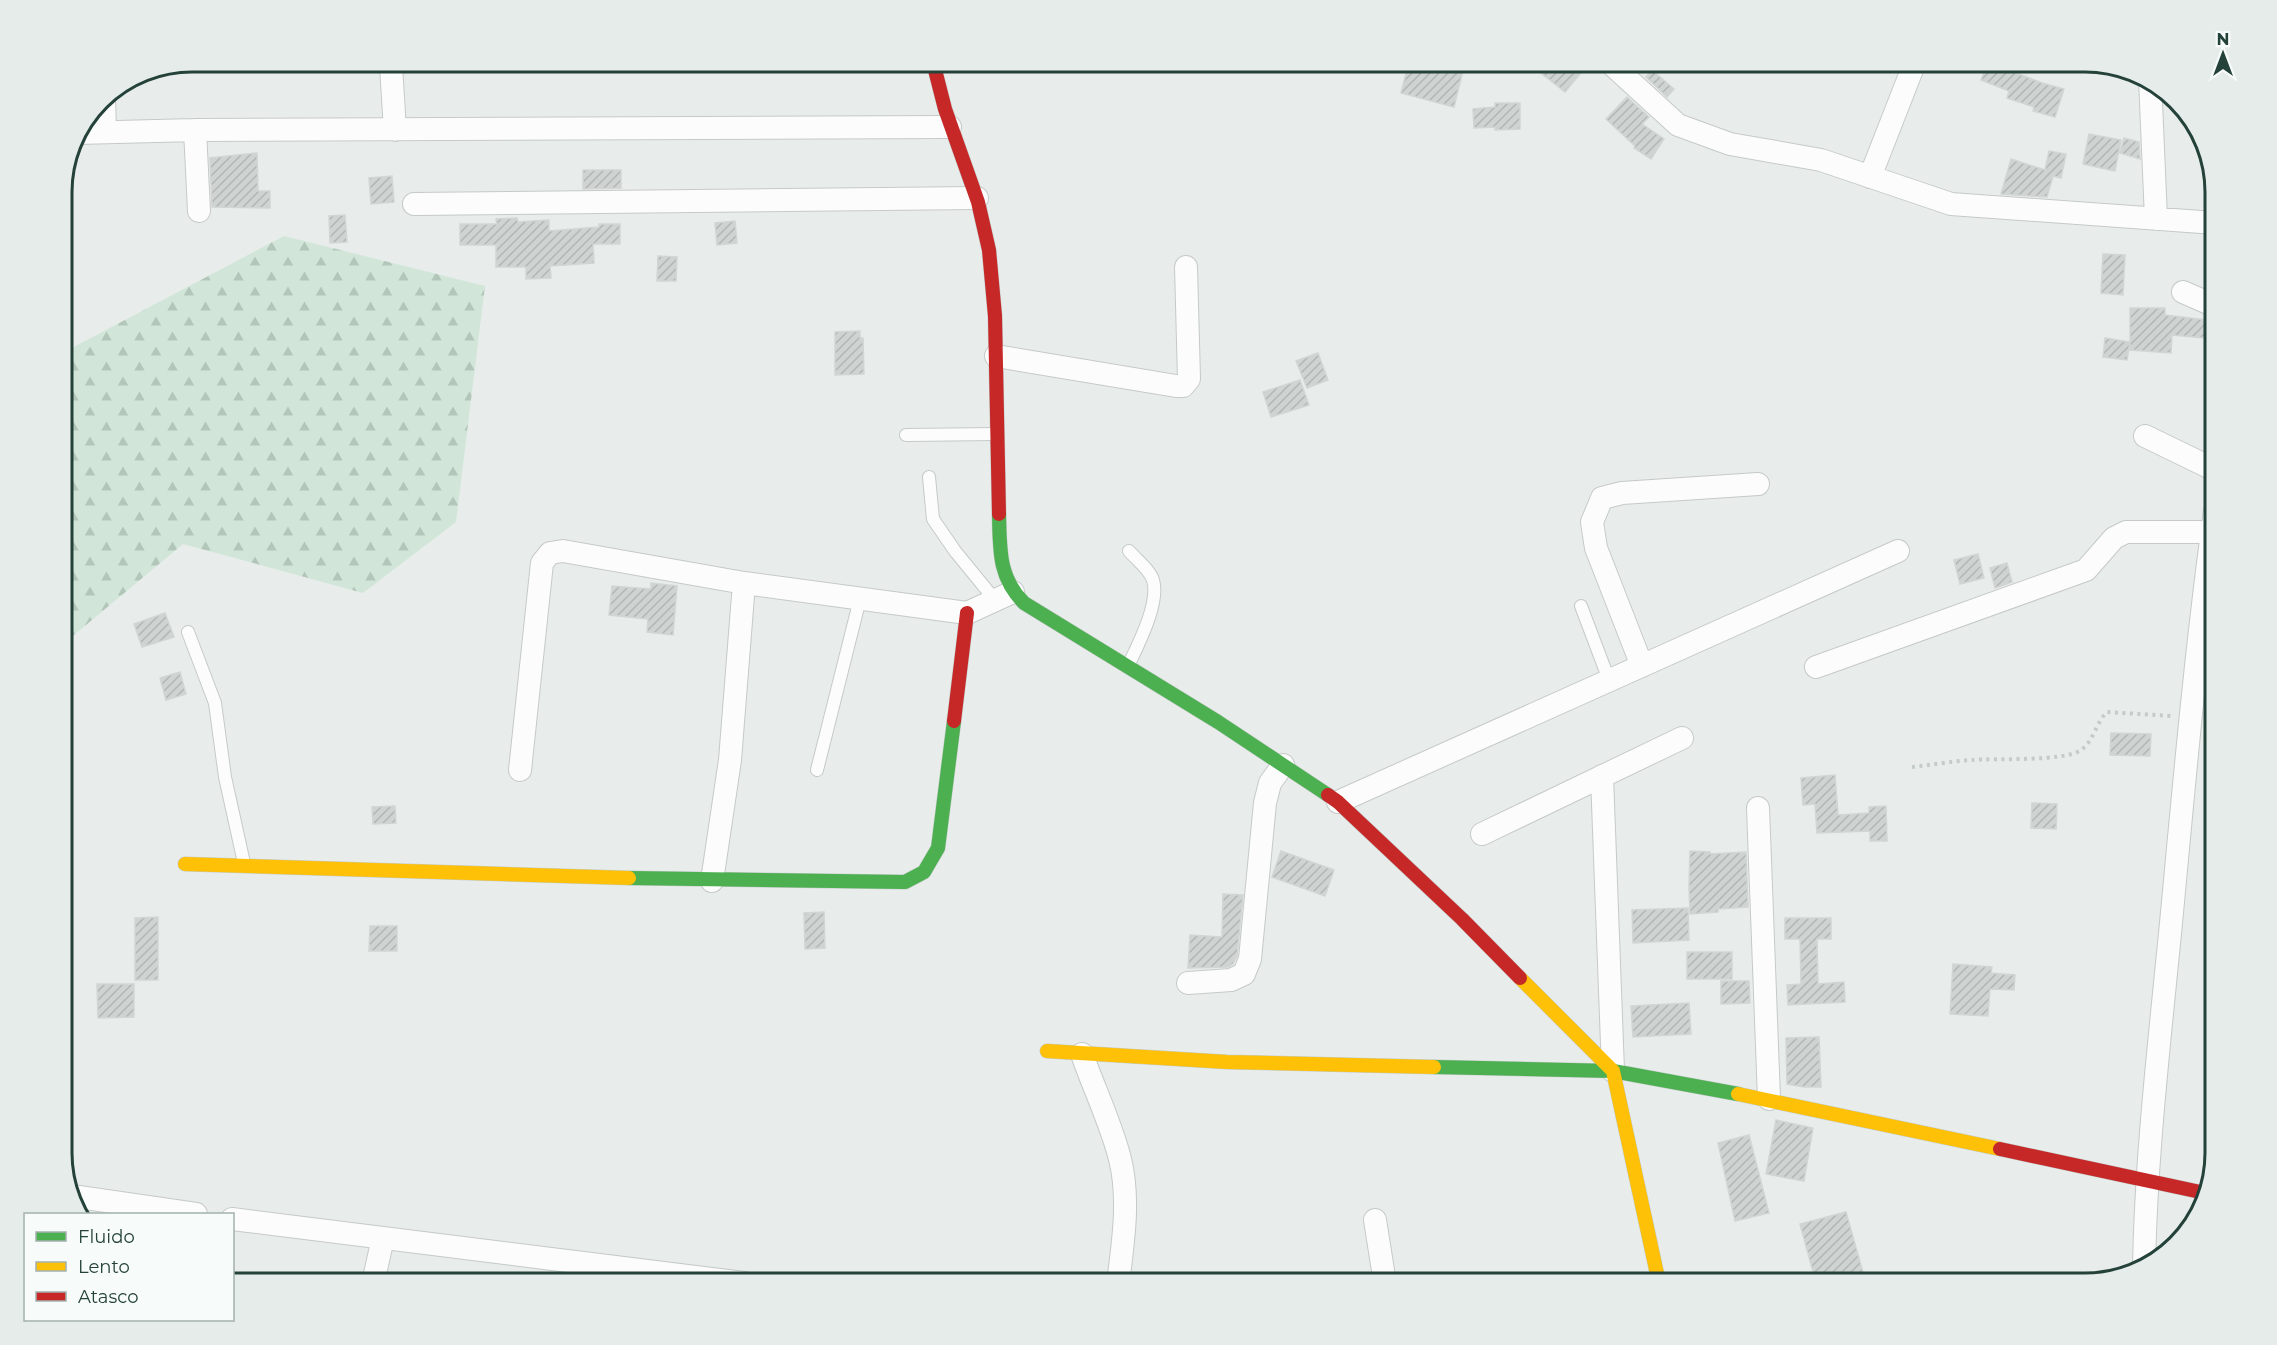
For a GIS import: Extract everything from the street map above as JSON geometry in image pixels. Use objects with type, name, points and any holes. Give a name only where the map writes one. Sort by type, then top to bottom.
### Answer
[{"type":"street","points":[[391,72],[395,130]]},
{"type":"street","points":[[935,72],[950,127],[977,198],[989,250],[996,356],[1000,561],[1004,596]]},
{"type":"street","points":[[1620,72],[1678,125],[1730,144],[1821,160],[1951,204],[2205,222]]},
{"type":"street","points":[[1870,177],[1911,72]]},
{"type":"street","points":[[2151,92],[2156,219]]},
{"type":"street","points":[[104,110],[105,132]]},
{"type":"street","points":[[88,133],[195,130],[950,127]]},
{"type":"street","points":[[195,130],[199,212]]},
{"type":"street","points":[[414,204],[977,198]]},
{"type":"street","points":[[996,356],[1183,386],[1189,379],[1186,267]]},
{"type":"street","points":[[2183,292],[2205,302]]},
{"type":"street","points":[[2145,436],[2205,465]]},
{"type":"street","points":[[1642,666],[1596,548],[1592,522],[1602,498],[1622,493],[1758,484]]},
{"type":"street","points":[[1816,667],[2086,570],[2114,538],[2126,532],[2205,522]]},
{"type":"street","points":[[520,770],[542,563],[549,553],[563,551],[744,584],[967,613],[1004,596],[1024,603],[1218,722],[1338,802],[1462,919],[1613,1071]]},
{"type":"street","points":[[1338,802],[1898,551]]},
{"type":"street","points":[[712,881],[730,760],[744,584]]},
{"type":"street","points":[[2144,1257],[2148,1179],[2191,718],[2205,598]]},
{"type":"street","points":[[185,864],[712,881],[905,882],[924,872],[938,848],[967,613]]},
{"type":"street","points":[[1482,834],[1682,738]]},
{"type":"street","points":[[1188,983],[1230,980],[1244,974],[1250,959],[1265,803],[1270,783],[1283,765]]},
{"type":"street","points":[[1602,776],[1613,1071],[1657,1273]]},
{"type":"street","points":[[1758,808],[1770,1100]]},
{"type":"street","points":[[1047,1052],[1227,1062],[1613,1071],[1770,1100],[2199,1191]]},
{"type":"street","points":[[1082,1054],[1120,1160],[1125,1202],[1119,1273]]},
{"type":"street","points":[[80,1197],[183,1213]]},
{"type":"street","points":[[234,1219],[658,1273]]},
{"type":"street","points":[[1375,1220],[1382,1273]]},
{"type":"street","points":[[375,1273],[383,1238]]},
{"type":"lane","points":[[906,435],[997,434]]},
{"type":"lane","points":[[929,477],[933,519],[955,551],[1004,596]]},
{"type":"lane","points":[[1128,667],[1141,638],[1154,595],[1153,578],[1129,551]]},
{"type":"lane","points":[[818,770],[860,599]]},
{"type":"lane","points":[[1581,606],[1609,680]]},
{"type":"lane","points":[[188,632],[215,703],[225,777],[245,866]]},
{"type":"path","points":[[1912,767],[1970,760],[2046,757],[2075,753],[2084,748],[2107,712],[2191,718]]},
{"type":"green space","points":[[284,236],[485,286],[456,522],[363,593],[183,544],[72,637],[72,348]]},
{"type":"building","points":[[1406,72],[1463,72],[1454,107],[1401,93]]},
{"type":"building","points":[[1540,72],[1582,72],[1565,92]]},
{"type":"building","points":[[1650,72],[1654,72],[1674,89],[1667,97],[1646,77]]},
{"type":"building","points":[[1984,72],[2014,72],[2064,89],[2055,117],[2033,111],[2034,107],[2007,98],[2009,91],[1981,80]]},
{"type":"building","points":[[1627,97],[1649,117],[1642,124],[1664,139],[1651,159],[1634,148],[1635,146],[1606,119]]},
{"type":"building","points":[[1495,103],[1520,103],[1520,129],[1474,128],[1473,109],[1495,107]]},
{"type":"building","points":[[2089,134],[2121,140],[2115,171],[2083,164]]},
{"type":"building","points":[[2124,138],[2139,142],[2140,159],[2120,153]]},
{"type":"building","points":[[2049,151],[2066,154],[2061,178],[2053,176],[2047,197],[2001,194],[2011,159],[2045,170]]},
{"type":"building","points":[[257,153],[258,191],[270,191],[270,208],[212,207],[210,158]]},
{"type":"building","points":[[583,170],[621,170],[621,188],[583,189]]},
{"type":"building","points":[[392,176],[394,202],[371,204],[369,178]]},
{"type":"building","points":[[345,215],[347,242],[330,243],[329,216]]},
{"type":"building","points":[[517,218],[518,222],[549,220],[549,231],[599,227],[599,224],[620,224],[620,244],[593,244],[594,263],[550,266],[551,278],[526,279],[526,267],[496,267],[496,245],[460,245],[460,224],[497,224],[496,219]]},
{"type":"building","points":[[735,221],[737,243],[717,245],[715,223]]},
{"type":"building","points":[[2103,254],[2125,255],[2123,295],[2101,293]]},
{"type":"building","points":[[658,256],[677,257],[676,281],[657,281]]},
{"type":"building","points":[[2130,308],[2165,308],[2165,315],[2205,320],[2205,338],[2172,335],[2171,353],[2130,350]]},
{"type":"building","points":[[860,331],[860,338],[863,338],[864,374],[835,375],[835,332]]},
{"type":"building","points":[[2105,338],[2130,342],[2127,360],[2103,357]]},
{"type":"building","points":[[1318,353],[1328,380],[1307,388],[1296,361]]},
{"type":"building","points":[[1300,380],[1309,405],[1271,417],[1263,392]]},
{"type":"building","points":[[1978,554],[1984,578],[1960,584],[1954,560]]},
{"type":"building","points":[[2007,563],[2012,582],[1995,588],[1990,568]]},
{"type":"building","points":[[651,583],[677,586],[673,635],[647,632],[648,619],[609,615],[612,586],[651,589]]},
{"type":"building","points":[[165,613],[174,637],[142,647],[134,624]]},
{"type":"building","points":[[180,672],[186,694],[166,700],[160,678]]},
{"type":"building","points":[[2111,733],[2151,734],[2150,756],[2110,755]]},
{"type":"building","points":[[1835,775],[1838,815],[1869,813],[1869,807],[1886,806],[1887,841],[1870,841],[1870,831],[1817,833],[1815,804],[1803,805],[1801,778]]},
{"type":"building","points":[[2032,803],[2057,804],[2056,829],[2031,828]]},
{"type":"building","points":[[395,806],[396,823],[373,824],[372,807]]},
{"type":"building","points":[[1281,851],[1334,870],[1325,896],[1272,877]]},
{"type":"building","points":[[1690,851],[1710,852],[1710,854],[1746,852],[1748,907],[1690,914]]},
{"type":"building","points":[[1223,894],[1243,895],[1237,956],[1233,964],[1228,967],[1188,968],[1190,935],[1222,937]]},
{"type":"building","points":[[1688,908],[1689,940],[1633,943],[1632,910]]},
{"type":"building","points":[[824,912],[825,948],[805,949],[804,913]]},
{"type":"building","points":[[158,917],[158,980],[135,980],[135,918]]},
{"type":"building","points":[[1785,918],[1831,918],[1831,939],[1817,939],[1818,984],[1844,982],[1845,1002],[1788,1005],[1787,985],[1801,984],[1800,939],[1785,939]]},
{"type":"building","points":[[370,926],[397,926],[397,951],[369,951]]},
{"type":"building","points":[[1687,952],[1732,952],[1732,979],[1687,979]]},
{"type":"building","points":[[1953,964],[1992,967],[1991,973],[2015,975],[2014,990],[1990,989],[1988,1016],[1950,1014]]},
{"type":"building","points":[[1721,981],[1749,981],[1750,1003],[1721,1004]]},
{"type":"building","points":[[97,984],[134,984],[134,1017],[98,1018]]},
{"type":"building","points":[[1689,1003],[1691,1034],[1633,1037],[1631,1006]]},
{"type":"building","points":[[1819,1037],[1821,1087],[1787,1084],[1786,1038]]},
{"type":"building","points":[[1776,1120],[1813,1128],[1804,1181],[1766,1174]]},
{"type":"building","points":[[1749,1135],[1769,1213],[1735,1221],[1718,1143]]},
{"type":"building","points":[[1846,1212],[1863,1273],[1813,1273],[1800,1224]]},
{"type":"traffic: fast","points":[[999,514],[1000,551],[1005,573],[1009,583],[1024,603],[1218,722],[1328,795]]},
{"type":"traffic: fast","points":[[629,878],[905,882],[924,872],[938,848],[954,721]]},
{"type":"traffic: fast","points":[[1434,1067],[1613,1071],[1738,1094]]},
{"type":"traffic: slow","points":[[185,864],[629,878]]},
{"type":"traffic: slow","points":[[1520,978],[1613,1071],[1657,1273]]},
{"type":"traffic: slow","points":[[1047,1051],[1227,1062],[1434,1067]]},
{"type":"traffic: slow","points":[[1738,1094],[2000,1149]]},
{"type":"traffic: jam","points":[[936,72],[945,109],[978,202],[989,250],[995,316],[999,514]]},
{"type":"traffic: jam","points":[[954,721],[967,613]]},
{"type":"traffic: jam","points":[[1328,795],[1462,919],[1520,978]]},
{"type":"traffic: jam","points":[[2000,1149],[2198,1192]]}]
